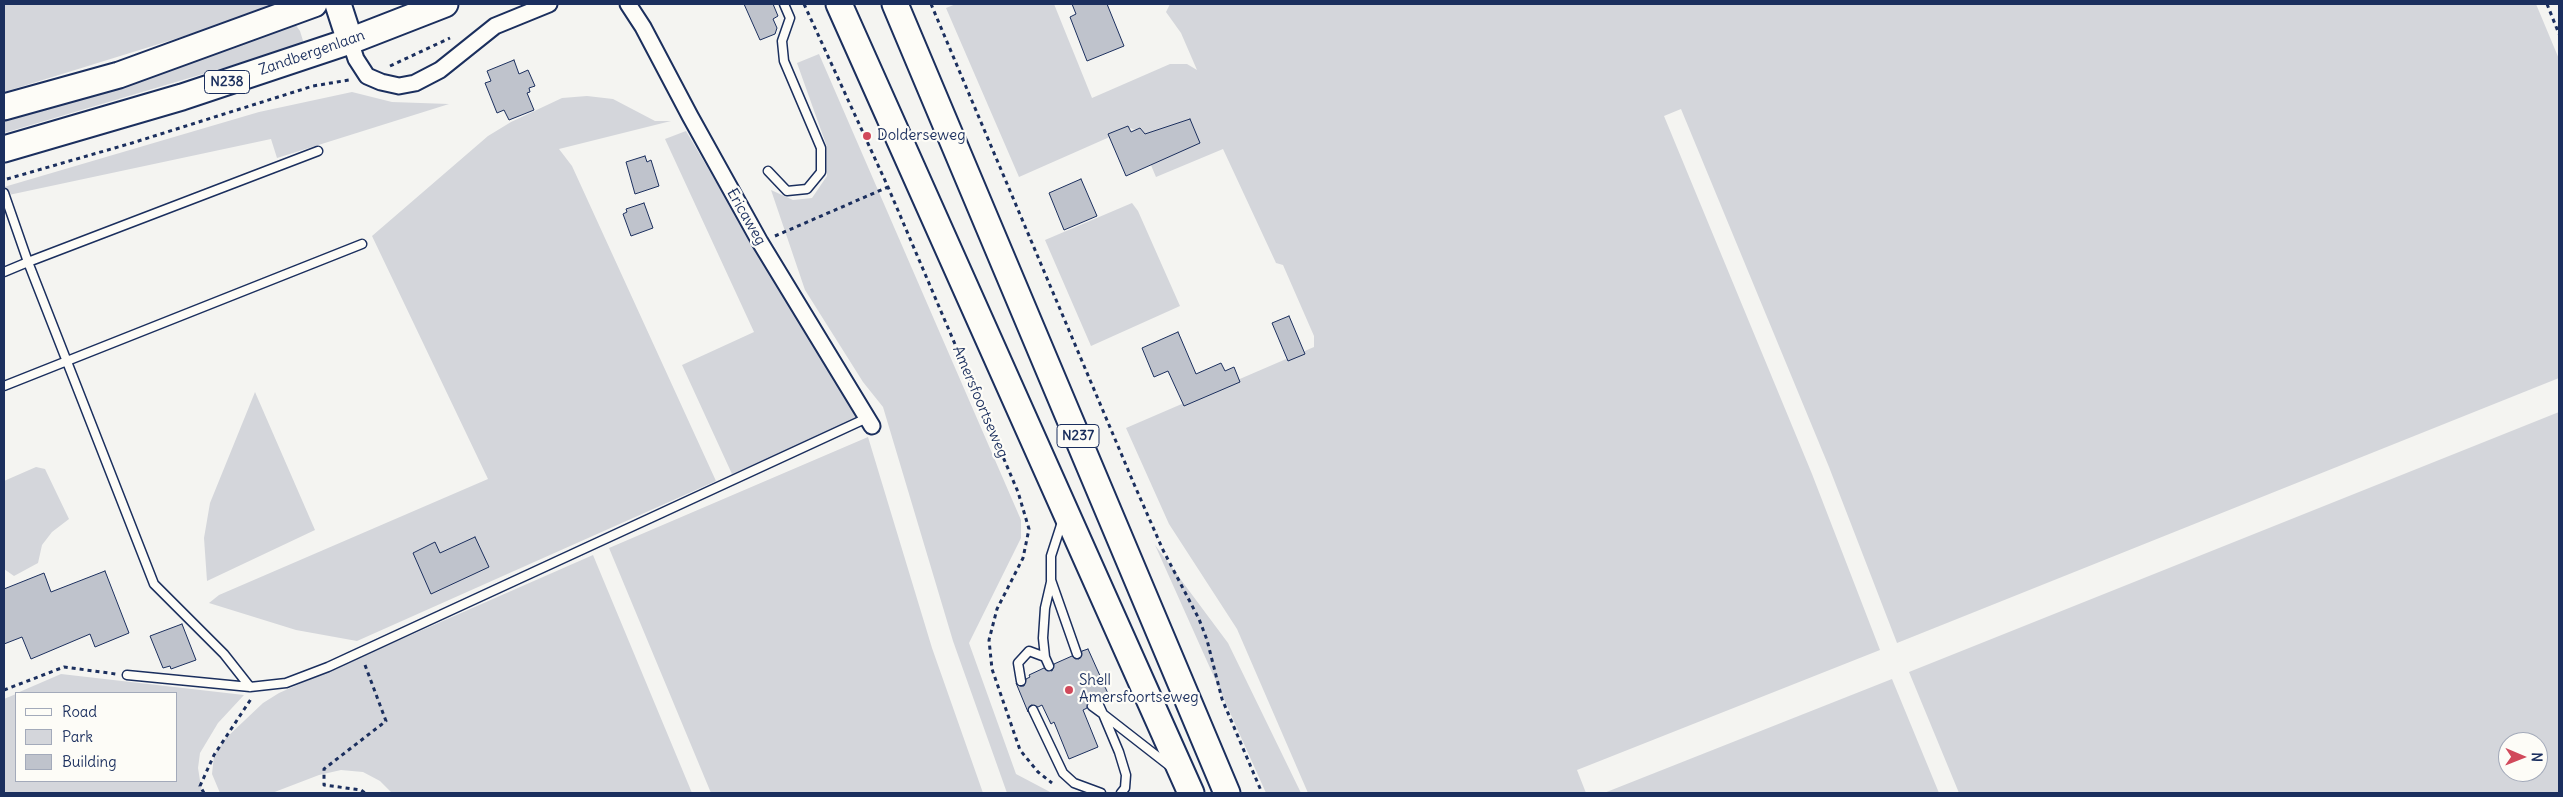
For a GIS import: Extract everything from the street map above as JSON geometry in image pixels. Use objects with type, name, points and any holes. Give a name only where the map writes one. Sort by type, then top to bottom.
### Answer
[{"type":"main road","points":[[4,107],[119,75],[314,4]]},
{"type":"main road","points":[[338,4],[350,41]]},
{"type":"main road","name":"Zandbergenlaan","points":[[4,149],[182,97],[350,41],[445,4]]},
{"type":"main road","name":"N237","points":[[839,4],[1187,785]]},
{"type":"main road","name":"N237","points":[[895,4],[1227,793]]},
{"type":"street","points":[[350,41],[356,59],[367,76],[381,82],[399,86],[415,83],[440,70],[495,26],[549,4]]},
{"type":"street","name":"Ericaweg","points":[[628,4],[760,242],[870,422]]},
{"type":"lane","points":[[768,171],[787,191],[807,189],[821,172],[821,148],[784,61],[782,41],[790,18],[784,4]]},
{"type":"lane","points":[[4,272],[318,151]]},
{"type":"lane","points":[[4,192],[28,262],[154,584],[224,654],[250,687]]},
{"type":"lane","points":[[4,386],[362,244]]},
{"type":"lane","points":[[127,675],[250,687],[286,683],[360,652],[870,422]]},
{"type":"lane","points":[[1050,666],[1045,656],[1043,638],[1045,608],[1051,580],[1051,556],[1065,513]]},
{"type":"lane","points":[[1051,580],[1067,631],[1077,654]]},
{"type":"lane","points":[[1021,681],[1018,663],[1029,651],[1045,656]]},
{"type":"lane","points":[[1095,704],[1103,714],[1187,785]]},
{"type":"lane","points":[[1033,710],[1063,774],[1074,783],[1101,793]]},
{"type":"lane","points":[[1103,714],[1119,752],[1126,775],[1125,788],[1120,793]]},
{"type":"path","name":"Amersfoortseweg","points":[[804,4],[888,187],[1018,492],[1029,529],[1023,558],[997,609],[989,640],[992,670],[1020,750],[1038,772],[1058,787]]},
{"type":"path","points":[[931,4],[1134,484],[1163,550],[1199,619],[1207,640],[1222,699],[1262,793]]},
{"type":"path","points":[[2547,4],[2559,34]]},
{"type":"path","name":"Zandbergenlaan","points":[[4,180],[132,143],[313,86],[367,76],[454,36]]},
{"type":"path","points":[[760,242],[888,187]]},
{"type":"path","points":[[360,652],[386,721],[324,769],[324,785],[361,790],[366,793]]},
{"type":"path","points":[[4,690],[64,667],[127,675]]},
{"type":"path","points":[[204,793],[200,786],[214,755],[251,701],[250,687]]},
{"type":"green space","points":[[4,4],[288,4],[4,92]]},
{"type":"green space","points":[[956,4],[1054,4],[1092,98],[1170,64],[1187,64],[1197,70],[1181,33],[1166,12],[1170,4],[2536,4],[2559,59],[2559,378],[1897,643],[1829,467],[1681,109],[1664,116],[1812,474],[1880,650],[1577,770],[1586,793],[1308,793],[1237,629],[1169,524],[1126,428],[1314,347],[1314,336],[1283,265],[1276,263],[1223,149],[1156,177],[1136,130],[1130,128],[1019,177],[946,8]]},
{"type":"green space","points":[[295,24],[300,31],[304,44],[4,133],[4,112]]},
{"type":"green space","points":[[819,54],[1021,520],[1021,538],[969,643],[1016,774],[1052,793],[1007,793],[953,641],[883,407],[863,382],[805,290],[771,190],[793,200],[812,198],[827,176],[827,147],[797,63]]},
{"type":"green space","points":[[352,92],[392,102],[449,104],[277,158],[271,139],[4,196],[4,187],[259,112]]},
{"type":"green space","points":[[587,96],[613,99],[655,121],[671,121],[559,149],[572,166],[716,481],[357,641],[296,630],[209,603],[219,595],[488,479],[372,236],[488,136],[511,122],[562,98]]},
{"type":"green space","points":[[686,131],[785,299],[858,417],[854,421],[732,474],[682,365],[754,332],[665,139]]},
{"type":"green space","points":[[1132,203],[1138,211],[1180,306],[1091,346],[1045,240]]},
{"type":"green space","points":[[255,392],[315,530],[207,581],[204,538],[210,503]]},
{"type":"green space","points":[[2559,412],[2559,793],[1959,793],[1909,672]]},
{"type":"green space","points":[[868,437],[932,648],[983,793],[711,793],[609,548]]},
{"type":"green space","points":[[36,467],[45,469],[69,519],[52,532],[42,545],[38,563],[14,576],[4,569],[4,481]]},
{"type":"green space","points":[[1155,545],[1228,643],[1301,793],[1266,793]]},
{"type":"green space","points":[[593,555],[692,793],[392,793],[380,781],[363,772],[341,770],[319,775],[272,793],[220,793],[212,774],[214,755],[226,738],[263,703],[279,693]]},
{"type":"green space","points":[[61,674],[244,695],[218,723],[200,753],[198,768],[202,793],[4,793],[4,699],[15,694],[15,782],[178,782],[178,692],[19,692]]},
{"type":"green space","points":[[1892,679],[1939,793],[1604,793]]},
{"type":"building","points":[[744,4],[773,4],[778,16],[773,19],[777,28],[775,34],[760,40]]},
{"type":"building","points":[[1072,4],[1107,4],[1124,46],[1087,61],[1070,17],[1076,14]]},
{"type":"building","points":[[514,60],[519,74],[528,70],[535,86],[529,88],[530,92],[527,93],[534,110],[509,120],[504,110],[497,113],[485,83],[491,81],[487,71]]},
{"type":"building","points":[[1190,119],[1200,143],[1126,176],[1108,134],[1128,126],[1131,132],[1140,128],[1145,134]]},
{"type":"building","points":[[645,156],[647,162],[651,160],[659,186],[635,194],[626,162]]},
{"type":"building","points":[[1081,179],[1097,216],[1064,230],[1049,193]]},
{"type":"building","points":[[644,203],[653,228],[631,236],[623,214],[627,212],[626,209]]},
{"type":"building","points":[[1289,316],[1305,354],[1288,361],[1272,323]]},
{"type":"building","points":[[1178,332],[1196,374],[1221,363],[1225,371],[1234,367],[1240,382],[1184,406],[1168,371],[1154,377],[1142,348]]},
{"type":"building","points":[[475,537],[489,567],[431,594],[413,553],[435,542],[440,553]]},
{"type":"building","points":[[105,571],[129,633],[95,647],[90,634],[31,659],[22,637],[4,644],[4,589],[44,573],[51,592]]},
{"type":"building","points":[[182,624],[196,660],[171,669],[170,666],[163,668],[150,636]]},
{"type":"building","points":[[1088,649],[1110,698],[1103,701],[1096,698],[1088,702],[1087,708],[1083,710],[1098,747],[1069,759],[1054,722],[1051,724],[1042,705],[1038,707],[1031,705],[1028,712],[1016,683],[1024,686],[1026,679],[1030,677],[1029,675],[1044,668],[1052,671],[1054,664],[1072,656],[1079,659],[1082,651]]},
{"type":"place","name":"Dolderseweg","points":[[867,136]]},
{"type":"place","name":"Shell Amersfoortseweg","points":[[1069,690]]}]
